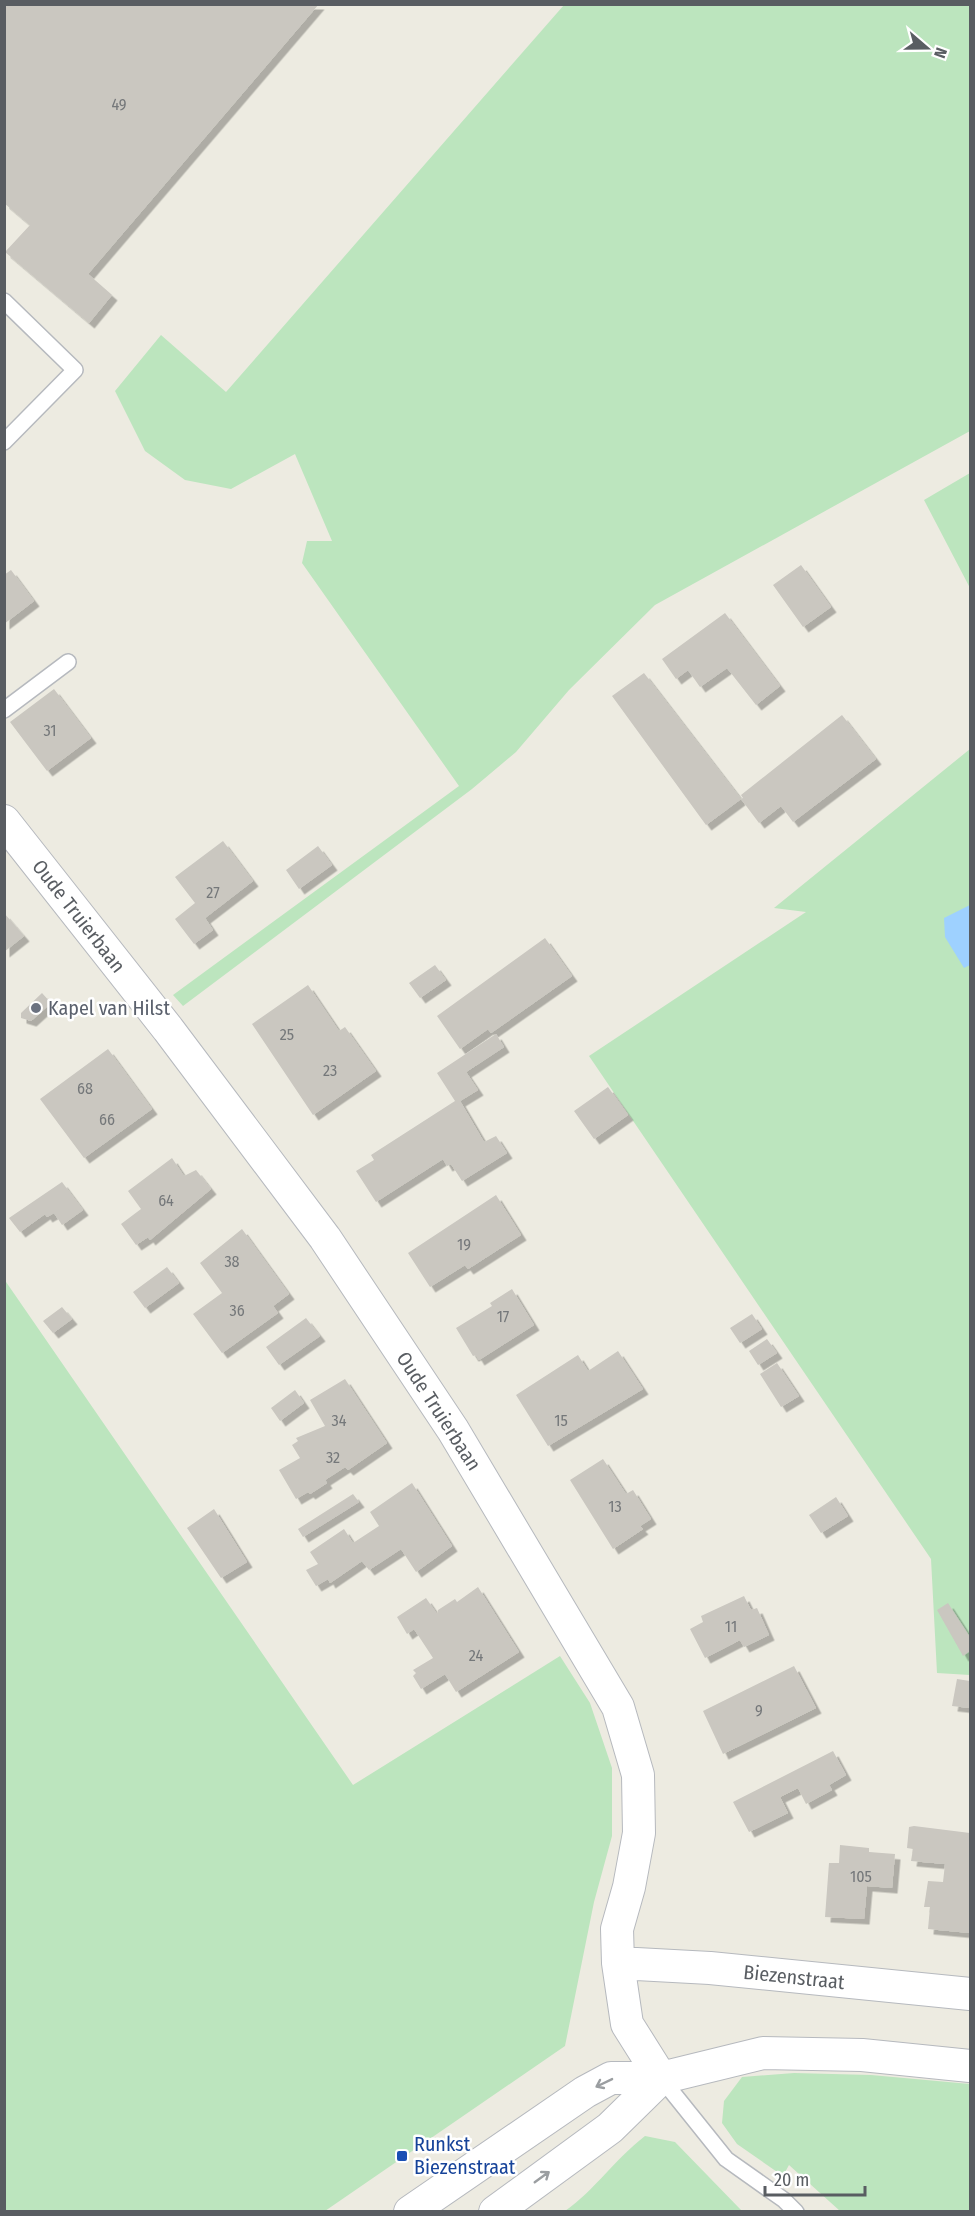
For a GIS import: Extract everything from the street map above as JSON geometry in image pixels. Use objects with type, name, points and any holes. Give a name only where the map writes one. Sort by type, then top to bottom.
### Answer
[{"type":"street","name":"Oude Truierbaan","points":[[4,821],[168,1029],[325,1238],[453,1430],[618,1707],[638,1775],[639,1833],[629,1887],[616,1929],[618,1963],[627,2024],[661,2078]]},
{"type":"street","name":"Biezenstraat","points":[[618,1963],[710,1968],[970,1994]]},
{"type":"street","points":[[410,2211],[585,2092],[611,2078],[661,2078],[763,2053],[862,2055],[970,2066]]},
{"type":"street","points":[[495,2211],[610,2128],[661,2078]]},
{"type":"lane","points":[[4,301],[75,370],[4,442]]},
{"type":"lane","points":[[4,710],[68,662]]},
{"type":"lane","points":[[661,2078],[726,2159],[796,2211]]},
{"type":"green space","points":[[564,5],[970,5],[970,431],[655,605],[569,690],[516,752],[472,789],[183,1006],[173,995],[459,786],[302,563],[307,541],[332,541],[295,454],[231,489],[185,480],[145,451],[115,391],[161,335],[226,392]]},
{"type":"green space","points":[[970,473],[970,588],[924,500]]},
{"type":"green space","points":[[970,749],[970,1675],[937,1673],[931,1559],[589,1056],[806,912],[774,908]]},
{"type":"green space","points":[[4,1279],[353,1785],[560,1656],[590,1703],[612,1768],[612,1836],[594,1902],[565,2046],[325,2211],[5,2211]]},
{"type":"green space","points":[[794,2073],[871,2075],[970,2084],[970,2211],[840,2211],[789,2165],[783,2176],[737,2144],[722,2123],[724,2101],[742,2077]]},
{"type":"green space","points":[[645,2136],[675,2142],[742,2211],[565,2211],[586,2194],[624,2154]]},
{"type":"water","points":[[970,905],[970,965],[964,968],[945,937],[944,918]]},
{"type":"building","points":[[4,4],[319,4],[88,274],[112,295],[89,323],[5,252],[30,225],[4,203]]},
{"type":"building","points":[[801,565],[831,607],[803,627],[773,585]]},
{"type":"building","points":[[11,570],[34,601],[4,624],[4,575]]},
{"type":"building","points":[[725,613],[780,686],[756,705],[727,668],[700,687],[688,670],[676,679],[662,659]]},
{"type":"building","points":[[644,673],[741,799],[706,825],[612,696]]},
{"type":"building","points":[[54,689],[91,738],[47,771],[10,722]]},
{"type":"building","points":[[842,715],[876,759],[793,822],[781,806],[759,823],[741,799],[743,798],[741,795]]},
{"type":"building","points":[[223,841],[253,881],[205,918],[213,930],[194,944],[175,919],[195,903],[175,877]]},
{"type":"building","points":[[318,846],[332,865],[299,889],[286,870]]},
{"type":"building","points":[[4,913],[24,936],[4,952]]},
{"type":"building","points":[[545,938],[572,976],[491,1033],[488,1029],[460,1049],[437,1016]]},
{"type":"building","points":[[435,965],[446,980],[420,998],[409,983]]},
{"type":"building","points":[[308,985],[339,1031],[345,1027],[376,1071],[313,1115],[252,1024]]},
{"type":"building","name":"Kapel van Hilst","points":[[42,993],[51,1003],[31,1021],[21,1018],[21,1013]]},
{"type":"building","points":[[496,1034],[504,1047],[466,1072],[478,1090],[460,1101],[484,1142],[496,1136],[507,1153],[462,1181],[451,1164],[447,1166],[443,1159],[376,1202],[356,1171],[374,1160],[371,1155],[455,1101],[437,1073]]},
{"type":"building","points":[[108,1049],[152,1109],[84,1158],[40,1099]]},
{"type":"building","points":[[608,1087],[628,1115],[594,1139],[574,1111]]},
{"type":"building","points":[[172,1158],[184,1176],[196,1170],[211,1189],[150,1240],[148,1237],[136,1245],[121,1224],[141,1209],[128,1191]]},
{"type":"building","points":[[62,1182],[83,1210],[62,1225],[54,1213],[47,1217],[45,1214],[20,1232],[9,1218]]},
{"type":"building","points":[[496,1195],[521,1235],[468,1269],[465,1265],[430,1287],[408,1253]]},
{"type":"building","points":[[242,1229],[289,1294],[273,1306],[278,1313],[222,1353],[193,1314],[222,1293],[200,1263]]},
{"type":"building","points":[[167,1267],[179,1283],[145,1308],[133,1292]]},
{"type":"building","points":[[512,1289],[534,1325],[479,1360],[476,1355],[473,1356],[456,1328],[492,1306],[490,1303]]},
{"type":"building","points":[[62,1307],[72,1319],[53,1333],[43,1321]]},
{"type":"building","points":[[752,1314],[762,1329],[740,1343],[730,1328]]},
{"type":"building","points":[[306,1318],[320,1336],[279,1365],[266,1347]]},
{"type":"building","points":[[767,1339],[777,1353],[758,1365],[749,1351]]},
{"type":"building","points":[[618,1351],[643,1389],[548,1446],[516,1395],[578,1355],[588,1371]]},
{"type":"building","points":[[777,1363],[799,1396],[781,1407],[760,1374]]},
{"type":"building","points":[[345,1379],[387,1443],[348,1470],[345,1467],[325,1480],[327,1483],[310,1494],[308,1492],[296,1499],[279,1470],[300,1458],[292,1445],[298,1441],[296,1438],[325,1426],[310,1400]]},
{"type":"building","points":[[295,1390],[304,1403],[280,1421],[271,1408]]},
{"type":"building","points":[[603,1459],[626,1494],[633,1490],[651,1519],[640,1526],[643,1529],[613,1549],[570,1480]]},
{"type":"building","points":[[412,1483],[452,1546],[416,1572],[401,1549],[369,1570],[362,1561],[330,1583],[328,1579],[316,1586],[306,1570],[318,1564],[310,1552],[344,1529],[353,1543],[379,1526],[370,1512]]},
{"type":"building","points":[[353,1494],[359,1502],[303,1537],[298,1529]]},
{"type":"building","points":[[836,1497],[848,1516],[821,1533],[809,1515]]},
{"type":"building","points":[[214,1509],[247,1562],[221,1578],[187,1528]]},
{"type":"building","points":[[478,1587],[519,1652],[456,1692],[445,1674],[421,1689],[413,1676],[416,1673],[413,1670],[433,1658],[414,1629],[407,1634],[397,1617],[426,1598],[437,1614],[438,1610],[455,1599],[457,1602]]},
{"type":"building","points":[[744,1596],[751,1610],[757,1608],[769,1635],[744,1647],[740,1640],[705,1658],[690,1629],[703,1622],[701,1616]]},
{"type":"building","points":[[948,1603],[970,1637],[970,1651],[963,1656],[937,1610]]},
{"type":"building","points":[[794,1666],[816,1708],[723,1754],[703,1711]]},
{"type":"building","points":[[957,1679],[970,1681],[970,1708],[952,1706]]},
{"type":"building","points":[[833,1751],[846,1775],[829,1785],[832,1790],[806,1804],[798,1788],[780,1797],[788,1813],[749,1832],[733,1802]]},
{"type":"building","points":[[909,1827],[970,1833],[970,1933],[928,1929],[930,1907],[924,1907],[928,1881],[943,1882],[945,1864],[911,1861],[913,1849],[907,1848]]},
{"type":"building","points":[[840,1845],[869,1848],[869,1852],[895,1854],[892,1888],[867,1886],[864,1919],[825,1917],[829,1863],[839,1863]]},
{"type":"place","name":"Kapel van Hilst","points":[[36,1008]]},
{"type":"place","name":"Runkst Biezenstraat","points":[[402,2156]]}]
